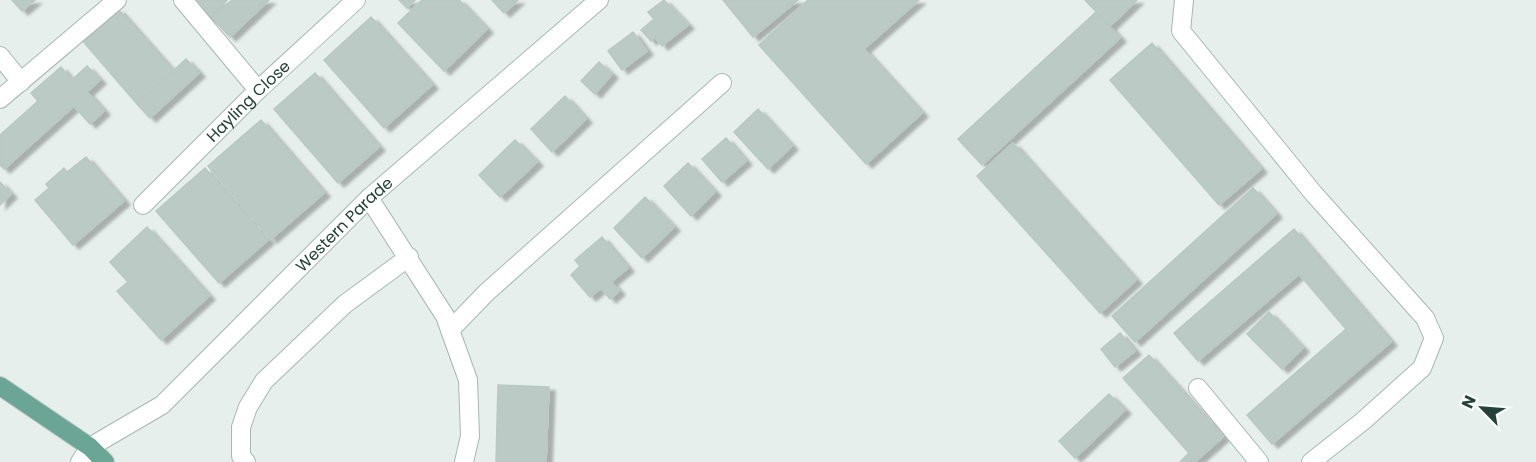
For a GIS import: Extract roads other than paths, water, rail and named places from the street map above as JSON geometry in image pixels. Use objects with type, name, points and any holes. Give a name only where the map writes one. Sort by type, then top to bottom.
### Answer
[{"type":"main road","points":[[0,386],[85,454],[105,462]]},
{"type":"street","points":[[0,99],[117,0]]},
{"type":"street","points":[[183,0],[258,90]]},
{"type":"street","name":"Hayling Close","points":[[143,205],[258,90],[356,0]]},
{"type":"street","name":"Western Parade","points":[[85,454],[162,405],[369,198],[599,0]]},
{"type":"street","points":[[1184,0],[1181,31],[1314,194],[1425,318],[1434,338],[1422,368],[1364,421],[1311,462]]},
{"type":"street","points":[[0,56],[21,82]]},
{"type":"street","points":[[450,330],[487,292],[722,83]]},
{"type":"street","points":[[369,198],[445,316],[468,380],[470,436],[464,462]]},
{"type":"street","points":[[246,462],[241,456],[241,427],[248,407],[264,381],[345,304],[409,257]]},
{"type":"street","points":[[1198,388],[1258,462]]}]
